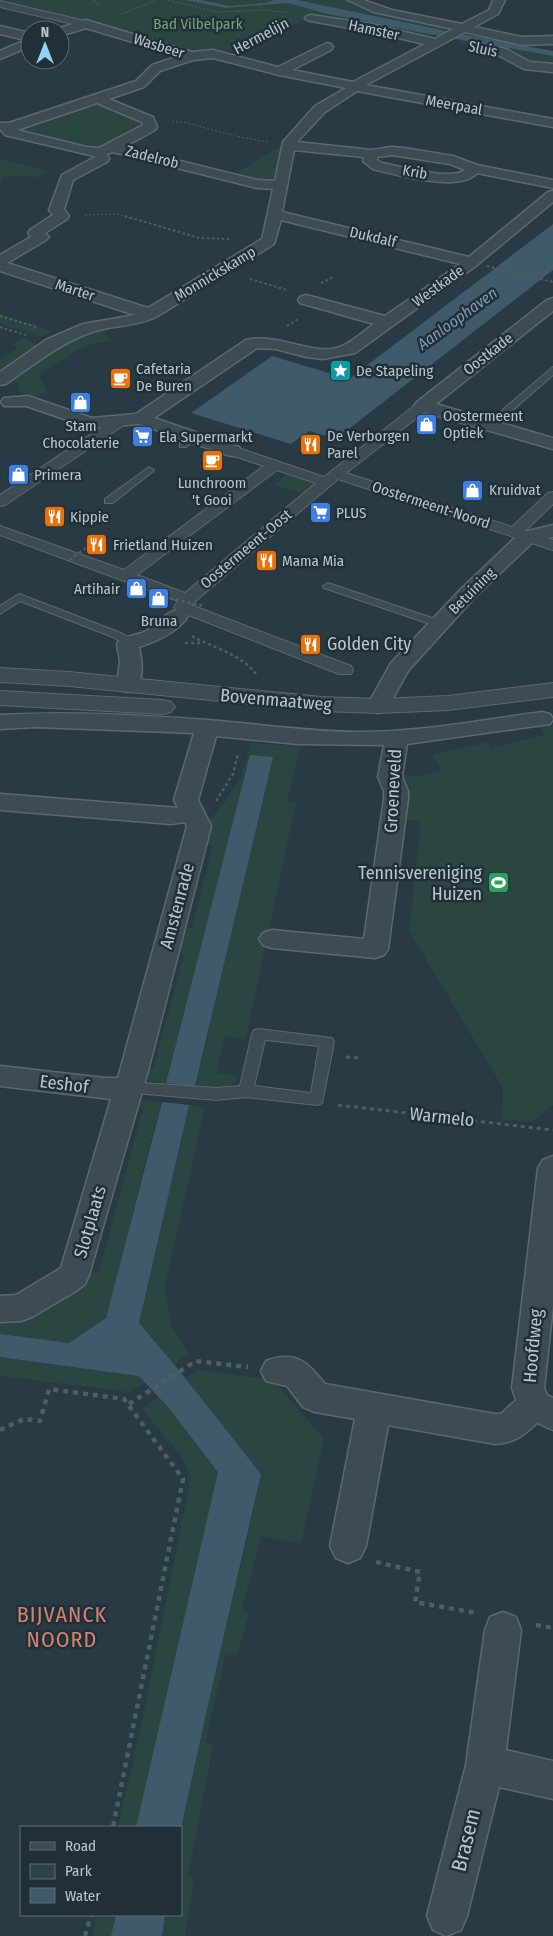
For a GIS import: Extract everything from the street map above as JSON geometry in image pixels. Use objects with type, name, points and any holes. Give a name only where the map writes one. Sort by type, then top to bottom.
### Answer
[{"type":"street","points":[[3,0],[0,4],[86,24]]},
{"type":"street","points":[[354,0],[452,39],[525,42],[546,38],[553,40]]},
{"type":"street","name":"Monnickskamp","points":[[0,380],[52,344],[89,327],[137,320],[150,314],[269,241],[288,145],[302,127],[320,109],[355,86],[452,39],[494,12],[499,0]]},
{"type":"street","name":"Hamster","points":[[311,18],[452,39]]},
{"type":"street","points":[[70,29],[86,24]]},
{"type":"street","name":"Wasbeer","points":[[86,24],[191,56]]},
{"type":"street","points":[[0,30],[20,35]]},
{"type":"street","name":"Sluis","points":[[452,39],[502,52],[528,66],[553,68]]},
{"type":"street","points":[[0,55],[20,46]]},
{"type":"street","points":[[279,70],[327,47]]},
{"type":"street","name":"Hermelijn","points":[[191,56],[213,54],[355,86]]},
{"type":"street","name":"Wasbeer","points":[[4,126],[140,84],[156,68],[191,56]]},
{"type":"street","name":"Meerpaal","points":[[355,86],[553,123]]},
{"type":"street","points":[[0,261],[41,237],[35,233],[62,216],[56,210],[67,178],[102,159],[106,150],[150,127],[148,120],[97,98]]},
{"type":"street","name":"Zadelrob","points":[[4,126],[10,132],[19,135],[86,151],[106,150],[257,184],[279,185]]},
{"type":"street","name":"Krib","points":[[288,145],[372,154],[370,161],[378,166],[444,177],[456,178],[470,172],[553,184]]},
{"type":"street","name":"Krib","points":[[470,172],[553,194]]},
{"type":"street","name":"Westkade","points":[[263,342],[315,354],[337,353],[350,349],[387,322],[479,264],[553,194]]},
{"type":"street","name":"Dukdalf","points":[[274,214],[479,264]]},
{"type":"street","name":"Marter","points":[[0,266],[150,314]]},
{"type":"street","points":[[313,302],[387,322]]},
{"type":"street","name":"Oostkade","points":[[423,406],[553,303]]},
{"type":"street","points":[[140,419],[252,344],[263,342]]},
{"type":"street","points":[[0,418],[8,413],[5,395]]},
{"type":"street","name":"Oostermeent-Noord","points":[[5,395],[91,423],[140,419],[188,441],[233,451],[275,465],[331,478],[553,545]]},
{"type":"street","points":[[423,406],[553,444]]},
{"type":"street","name":"Oostermeent-Oost","points":[[128,644],[154,636],[179,605],[331,478],[423,406]]},
{"type":"street","points":[[0,502],[118,422]]},
{"type":"street","points":[[126,576],[275,465]]},
{"type":"street","points":[[520,535],[553,496]]},
{"type":"street","points":[[0,530],[126,576],[179,605],[345,670]]},
{"type":"street","points":[[520,535],[553,531]]},
{"type":"street","name":"Betuining","points":[[440,624],[520,535]]},
{"type":"street","points":[[378,706],[399,668],[440,624]]},
{"type":"street","points":[[128,644],[131,661],[128,685]]},
{"type":"street","name":"Bovenmaatweg","points":[[0,675],[69,678],[291,702],[378,706],[448,703],[553,690]]},
{"type":"street","name":"Bovenmaatweg","points":[[0,698],[182,708],[336,722],[398,721],[548,713]]},
{"type":"street","name":"Bovenmaatweg","points":[[0,722],[36,720],[207,727],[298,737],[362,739],[396,738],[548,713]]},
{"type":"street","name":"Amstenrade","points":[[139,1088],[199,826],[186,800],[207,727]]},
{"type":"street","name":"Groeneveld","points":[[272,939],[375,949],[396,799],[396,791],[390,777],[396,738]]},
{"type":"street","points":[[0,802],[171,816],[192,814]]},
{"type":"street","name":"Eeshof","points":[[0,1076],[105,1089],[139,1088]]},
{"type":"street","name":"Slotplaats","points":[[0,1309],[21,1308],[74,1275],[139,1088]]},
{"type":"street","name":"Hoofdweg","points":[[277,1371],[296,1373],[315,1396],[503,1430],[544,1410],[530,1395],[528,1382],[553,1168]]},
{"type":"street","points":[[348,1546],[374,1408]]},
{"type":"street","name":"Brasem","points":[[447,1916],[485,1765],[508,1623]]},
{"type":"street","points":[[485,1765],[553,1780]]},
{"type":"lane","points":[[489,426],[553,370]]},
{"type":"lane","points":[[109,501],[149,470]]},
{"type":"lane","name":"Betuining","points":[[328,586],[440,624]]},
{"type":"lane","points":[[0,610],[19,597],[117,635],[126,640],[128,644]]},
{"type":"lane","points":[[139,1088],[209,1094],[246,1091],[317,1099],[327,1042],[259,1034],[246,1091]]},
{"type":"path","points":[[168,0],[216,12],[281,11],[311,18]]},
{"type":"path","points":[[258,3],[264,10]]},
{"type":"path","name":"Hermelijn","points":[[223,56],[261,38],[282,24],[299,16]]},
{"type":"path","points":[[149,123],[183,122],[240,138],[288,145]]},
{"type":"path","points":[[62,216],[117,214],[198,238],[269,241]]},
{"type":"path","points":[[479,264],[553,282]]},
{"type":"path","points":[[219,271],[304,295],[313,302],[263,342]]},
{"type":"path","points":[[76,441],[96,448]]},
{"type":"path","points":[[368,487],[378,480]]},
{"type":"path","points":[[69,560],[89,546]]},
{"type":"path","points":[[204,606],[179,605],[178,627],[202,643],[248,663],[257,677]]},
{"type":"path","points":[[192,814],[206,811],[214,803],[233,774],[239,750]]},
{"type":"path","points":[[345,1056],[360,1058]]},
{"type":"path","name":"Warmelo","points":[[330,1104],[553,1130]]},
{"type":"path","points":[[129,1404],[196,1361],[277,1371]]},
{"type":"path","points":[[0,1430],[24,1419],[40,1421],[49,1389],[124,1399],[183,1479],[113,1826]]},
{"type":"path","points":[[348,1546],[364,1560],[420,1572],[416,1602],[508,1623],[553,1628]]},
{"type":"path","points":[[85,1936],[91,1916]]},
{"type":"green space","name":"Bad Vilbelpark","points":[[10,0],[349,0],[355,4],[380,12],[448,27],[428,38],[311,18],[281,29],[271,39],[256,45],[221,54],[187,52],[70,22],[70,20],[62,20],[0,4],[8,3]]},
{"type":"green space","points":[[461,40],[553,56],[553,66],[515,59],[509,52],[456,42]]},
{"type":"green space","points":[[95,102],[139,121],[141,126],[111,145],[100,148],[71,145],[18,128]]},
{"type":"green space","points":[[284,144],[289,148],[275,180],[262,182],[232,175]]},
{"type":"green space","points":[[0,159],[50,172],[36,177],[2,177],[0,185]]},
{"type":"green space","points":[[0,314],[53,331],[42,337],[0,324]]},
{"type":"green space","points":[[100,324],[110,341],[100,342],[81,349],[39,375],[47,392],[34,397],[20,392],[14,374],[67,338]]},
{"type":"green space","points":[[23,338],[42,346],[0,374],[0,359],[19,347],[12,344]]},
{"type":"green space","points":[[288,473],[315,481],[301,493],[274,485]]},
{"type":"green space","points":[[553,725],[553,1105],[532,1122],[502,1119],[503,1088],[409,931],[421,822],[404,819],[398,774],[419,776],[442,770],[432,755],[492,741],[488,743],[491,748],[545,735],[540,727]]},
{"type":"green space","points":[[251,743],[300,747],[287,802],[296,803],[246,1038],[224,1037],[217,1072],[238,1076],[230,1085],[225,1087],[195,1086],[208,1038],[250,755],[166,1083],[145,1080],[142,1068],[153,1069],[184,955],[174,953],[180,927],[192,928],[213,845],[202,844],[211,818],[225,802],[241,778]]},
{"type":"green space","points":[[134,1100],[161,1102],[106,1318],[69,1344],[0,1334],[0,1317],[20,1319],[39,1313],[80,1285],[86,1271],[99,1272],[143,1108],[132,1106]]},
{"type":"green space","points":[[189,1105],[205,1107],[165,1286],[171,1324],[188,1354],[174,1364],[139,1323]]},
{"type":"green space","points":[[0,1357],[139,1376],[146,1383],[129,1392],[0,1376]]},
{"type":"green space","points":[[198,1370],[273,1380],[324,1439],[301,1544],[261,1536],[242,1610],[249,1613],[237,1656],[226,1654],[205,1742],[213,1746],[188,1876],[194,1878],[185,1936],[162,1936],[165,1916],[182,1916],[182,1826],[210,1689],[261,1474],[185,1378]]},
{"type":"green space","points":[[159,1397],[218,1472],[136,1826],[118,1826],[140,1731],[191,1477],[181,1456],[142,1409]]},
{"type":"green space","points":[[97,1916],[116,1916],[111,1936],[92,1936]]},
{"type":"water","points":[[185,0],[201,0],[230,6],[266,3],[273,0],[297,0],[553,51],[553,56],[423,33],[324,13],[288,3],[225,8]]},
{"type":"water","name":"Aanloophaven","points":[[553,224],[553,270],[336,439],[309,431],[291,444],[191,413],[272,356],[349,379]]},
{"type":"water","points":[[250,755],[273,757],[195,1086],[166,1083]]},
{"type":"water","points":[[162,1102],[189,1105],[139,1323],[261,1474],[182,1826],[136,1826],[218,1472],[167,1406],[139,1376],[0,1357],[0,1334],[69,1343],[106,1318]]},
{"type":"water","points":[[116,1916],[165,1916],[162,1936],[111,1936]]},
{"type":"place","name":"De Stapeling","points":[[340,371]]},
{"type":"place","name":"Cafetaria De Buren","points":[[120,378]]},
{"type":"place","name":"Stam Chocolaterie","points":[[81,403]]},
{"type":"place","name":"Oostermeent Optiek","points":[[427,425]]},
{"type":"place","name":"Ela Supermarkt","points":[[143,437]]},
{"type":"place","name":"De Verborgen Parel","points":[[311,445]]},
{"type":"place","name":"Lunchroom 't Gooi","points":[[212,460]]},
{"type":"place","name":"Primera","points":[[18,475]]},
{"type":"place","name":"Kruidvat","points":[[473,490]]},
{"type":"place","name":"PLUS","points":[[320,513]]},
{"type":"place","name":"Kippie","points":[[54,517]]},
{"type":"place","name":"Frietland Huizen","points":[[97,545]]},
{"type":"place","name":"Mama Mia","points":[[266,561]]},
{"type":"place","name":"Artihair","points":[[136,589]]},
{"type":"place","name":"Bruna","points":[[159,598]]},
{"type":"place","name":"Golden City","points":[[311,644]]},
{"type":"place","name":"Tennisvereniging Huizen","points":[[498,883]]},
{"type":"district","name":"BIJVANCK NOORD","points":[[62,1626]]}]
